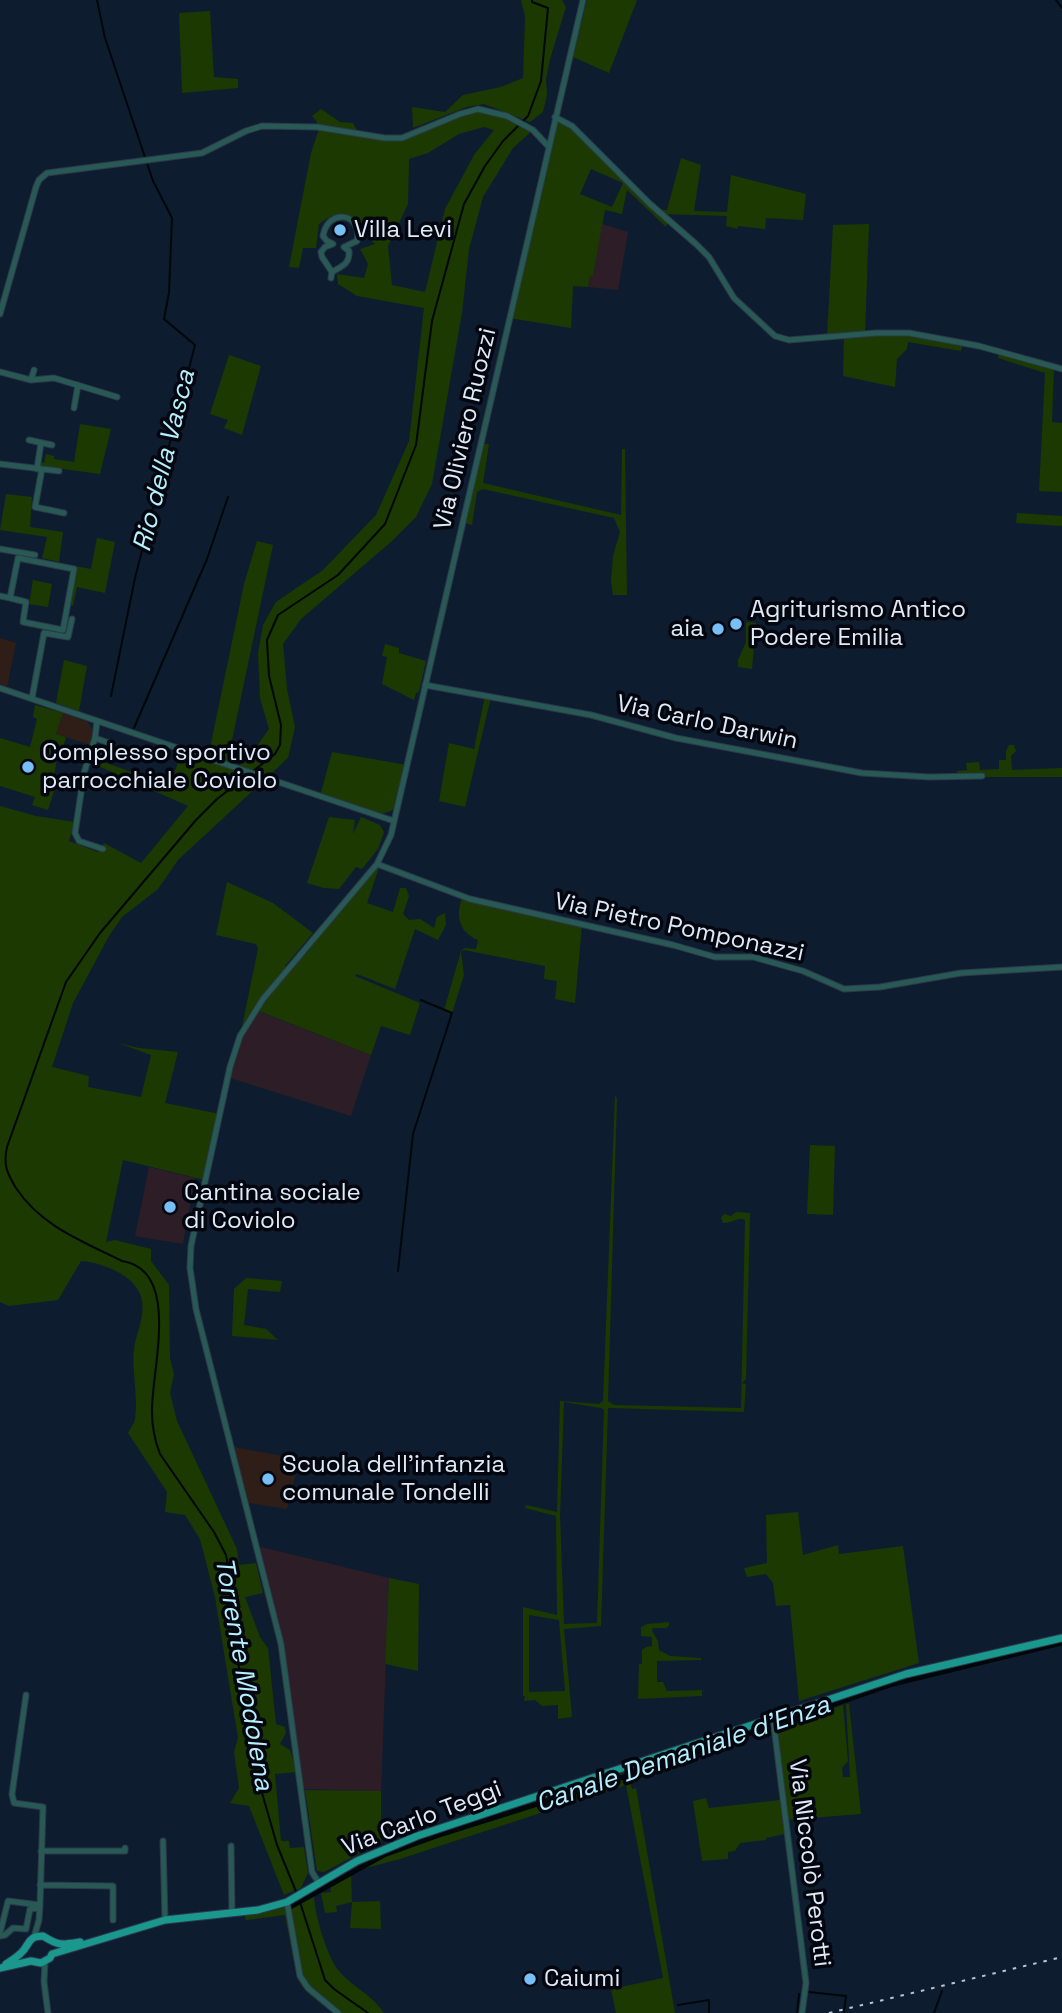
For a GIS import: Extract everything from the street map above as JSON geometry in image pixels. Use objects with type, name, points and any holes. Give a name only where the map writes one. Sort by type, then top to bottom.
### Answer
[{"type":"main road","name":"Via Carlo Teggi","points":[[98,1939],[165,1920],[258,1910],[289,1902],[357,1861],[393,1845],[774,1724],[920,1670],[1062,1638]]},
{"type":"main road","points":[[1,1967],[25,1950],[27,1943],[34,1937],[43,1936],[51,1943],[70,1944],[98,1939]]},
{"type":"main road","points":[[1,1967],[38,1962],[52,1954],[98,1939]]},
{"type":"main road","points":[[51,1943],[52,1954]]},
{"type":"main road","points":[[25,1950],[38,1962]]},
{"type":"street","name":"Via Oliviero Ruozzi","points":[[319,1883],[312,1872],[284,1658],[249,1517],[239,1491],[237,1472],[196,1309],[190,1268],[194,1231],[230,1067],[240,1037],[253,1013],[377,864],[386,848],[583,0]]},
{"type":"street","points":[[0,314],[36,187],[43,176],[53,171],[202,153],[262,126],[317,127],[393,139],[407,137],[469,111],[486,110],[507,116],[533,130],[548,146]]},
{"type":"street","points":[[555,117],[572,126],[655,208],[696,244],[709,257],[734,298],[775,336],[789,340],[876,332],[909,333],[979,346],[1062,369]]},
{"type":"street","points":[[533,130],[552,131]]},
{"type":"street","points":[[336,217],[347,218],[356,223],[359,231],[357,241],[344,247],[327,242],[323,236],[328,221],[336,217]]},
{"type":"street","points":[[333,244],[321,252],[331,275],[350,258],[349,251],[344,247]]},
{"type":"street","points":[[31,380],[34,370]]},
{"type":"street","points":[[0,372],[31,380],[54,378],[117,397]]},
{"type":"street","points":[[74,408],[78,385]]},
{"type":"street","points":[[29,440],[52,445]]},
{"type":"street","points":[[41,443],[35,507],[64,513]]},
{"type":"street","points":[[0,464],[59,471]]},
{"type":"street","points":[[0,549],[35,555]]},
{"type":"street","points":[[0,596],[26,602],[23,622],[63,629],[74,569],[18,558],[10,598]]},
{"type":"street","points":[[32,698],[44,633],[68,637],[72,619]]},
{"type":"street","name":"Via Carlo Darwin","points":[[425,685],[591,715],[676,738],[862,773],[929,777],[982,776]]},
{"type":"street","points":[[0,688],[394,821]]},
{"type":"street","points":[[97,721],[95,738],[84,774],[75,833],[79,841],[103,849]]},
{"type":"street","points":[[91,751],[110,757],[115,752],[112,744],[95,738]]},
{"type":"street","name":"Via Pietro Pomponazzi","points":[[377,864],[470,899],[715,957],[753,957],[803,971],[844,989],[880,987],[967,972],[1062,967]]},
{"type":"street","points":[[26,1695],[12,1794],[14,1803],[43,1807],[40,1907],[34,1937]]},
{"type":"street","name":"Via Niccolò Perotti","points":[[774,1724],[806,1983],[802,2013]]},
{"type":"street","points":[[163,1841],[165,1920]]},
{"type":"street","points":[[231,1846],[232,1912]]},
{"type":"street","points":[[41,1852],[125,1849]]},
{"type":"street","points":[[40,1885],[113,1886],[113,1920]]},
{"type":"street","points":[[30,1906],[26,1929],[13,1928],[5,1935],[0,1934],[7,1902],[40,1907]]},
{"type":"street","points":[[289,1902],[300,1976],[308,1988],[338,2013]]},
{"type":"street","points":[[39,1920],[43,1936]]},
{"type":"street","points":[[38,1962],[48,2013]]},
{"type":"shaded area","points":[[602,224],[628,232],[618,290],[588,287],[590,276],[593,275]]},
{"type":"shaded area","points":[[0,638],[16,643],[7,687],[0,684]]},
{"type":"shaded area","points":[[63,713],[88,722],[93,732],[90,745],[56,734]]},
{"type":"shaded area","points":[[255,1010],[371,1055],[351,1116],[230,1078]]},
{"type":"shaded area","points":[[149,1167],[195,1178],[183,1244],[135,1236]]},
{"type":"shaded area","name":"Scuola dell'infanzia comunale Tondelli","points":[[234,1447],[299,1459],[287,1509],[249,1503]]},
{"type":"shaded area","points":[[261,1547],[389,1578],[381,1791],[301,1789],[281,1644],[258,1550]]},
{"type":"green space","points":[[521,0],[562,0],[566,7],[550,59],[543,112],[530,122],[484,104],[467,107],[413,128],[412,107],[445,112],[463,95],[501,87],[523,78],[525,16]]},
{"type":"green space","points":[[587,0],[637,0],[609,73],[573,57]]},
{"type":"green space","points":[[210,11],[214,77],[238,79],[238,88],[182,93],[179,13]]},
{"type":"green space","points":[[321,109],[340,122],[353,123],[357,130],[366,135],[393,139],[460,114],[486,110],[533,130],[513,148],[483,197],[469,249],[462,313],[432,484],[416,517],[301,619],[283,644],[287,689],[295,727],[288,758],[178,860],[158,889],[122,917],[73,1003],[52,1067],[89,1076],[88,1087],[141,1097],[151,1055],[118,1043],[178,1052],[165,1103],[220,1114],[205,1180],[123,1160],[106,1242],[115,1240],[151,1249],[151,1261],[169,1285],[170,1358],[174,1374],[170,1393],[177,1421],[237,1549],[239,1565],[256,1563],[263,1593],[245,1597],[260,1637],[268,1648],[276,1724],[285,1727],[286,1733],[280,1744],[290,1750],[297,1772],[275,1774],[281,1841],[289,1841],[290,1848],[304,1847],[308,1873],[301,1888],[284,1895],[249,1806],[230,1803],[239,1788],[234,1752],[238,1738],[215,1597],[200,1539],[185,1515],[165,1512],[167,1492],[128,1433],[136,1410],[133,1361],[142,1316],[141,1296],[128,1278],[113,1270],[81,1261],[58,1300],[9,1306],[0,1302],[0,806],[36,816],[75,822],[69,841],[98,852],[104,843],[141,863],[188,806],[87,761],[88,756],[169,786],[183,750],[208,758],[244,584],[257,541],[273,545],[227,764],[237,768],[269,729],[260,698],[258,653],[263,625],[276,602],[323,570],[376,515],[409,441],[424,308],[357,296],[338,284],[337,274],[364,278],[368,264],[360,249],[375,244],[352,218],[346,215],[330,217],[319,224],[316,248],[303,248],[299,268],[289,267],[311,153],[318,132],[317,122],[312,116]],"holes":[[[484,127],[494,130],[474,155],[445,209],[425,292],[392,285],[388,246],[408,204],[409,159],[428,153],[459,134]]]},
{"type":"green space","points":[[558,121],[569,126],[657,210],[667,210],[681,158],[701,165],[694,211],[727,212],[731,175],[806,194],[803,220],[766,218],[765,229],[738,226],[737,229],[726,226],[727,216],[662,214],[668,221],[666,227],[627,190],[622,214],[605,210],[593,276],[590,276],[588,287],[573,286],[571,328],[509,318]],"holes":[[[591,169],[623,183],[612,207],[580,194]]]},
{"type":"green space","points":[[869,224],[865,333],[894,332],[963,343],[961,351],[908,342],[907,349],[897,359],[895,387],[843,376],[844,337],[827,337],[833,225]]},
{"type":"green space","points":[[999,352],[1054,368],[1052,422],[1062,423],[1062,492],[1039,491],[1045,373],[998,358]]},
{"type":"green space","points":[[229,355],[261,366],[242,435],[224,428],[228,420],[210,414]]},
{"type":"green space","points":[[80,424],[111,429],[100,474],[41,466],[40,462],[44,463],[46,454],[54,456],[54,459],[74,462]]},
{"type":"green space","points":[[483,444],[489,444],[483,483],[621,515],[622,449],[625,449],[627,595],[613,595],[613,556],[620,532],[614,518],[483,489],[477,492],[472,525],[465,523]]},
{"type":"green space","points":[[6,494],[32,497],[30,527],[63,532],[59,562],[42,558],[47,537],[0,530]]},
{"type":"green space","points":[[1017,513],[1062,516],[1062,526],[1016,523]]},
{"type":"green space","points":[[97,538],[115,542],[105,593],[77,587],[73,606],[67,605],[75,566],[91,569]]},
{"type":"green space","points":[[33,580],[52,584],[48,607],[29,604]]},
{"type":"green space","points":[[746,622],[756,623],[752,669],[738,667],[738,660],[746,642]]},
{"type":"green space","points":[[385,644],[399,648],[399,653],[426,661],[419,692],[414,700],[382,684],[387,657],[382,656]]},
{"type":"green space","points":[[64,660],[87,666],[79,711],[56,703]]},
{"type":"green space","points":[[485,696],[491,697],[465,807],[439,801],[449,743],[474,749]]},
{"type":"green space","name":"Complesso sportivo parrocchiale Coviolo","points":[[35,705],[63,713],[56,734],[66,737],[62,751],[58,751],[53,784],[56,785],[48,810],[32,805],[35,797],[0,786],[0,738],[30,747],[37,719],[33,717]]},
{"type":"green space","points":[[1009,745],[1014,745],[1016,751],[1011,756],[1012,770],[1062,768],[1062,777],[957,777],[957,771],[967,770],[966,763],[979,762],[980,770],[999,769],[999,760],[1006,760]]},
{"type":"green space","points":[[332,752],[407,765],[403,790],[392,811],[361,811],[320,796]]},
{"type":"green space","points":[[329,817],[355,820],[353,834],[361,817],[380,825],[384,832],[378,849],[362,869],[356,867],[339,889],[307,883]]},
{"type":"green space","points":[[377,864],[380,865],[367,903],[393,912],[400,888],[406,888],[409,896],[403,914],[409,920],[420,919],[434,928],[437,917],[445,913],[446,925],[438,940],[415,929],[395,989],[357,974],[355,976],[420,1003],[410,1035],[381,1026],[371,1055],[256,1010],[240,1036],[258,949],[256,944],[216,935],[227,882],[273,903],[313,933],[285,966],[286,971],[301,954],[305,955]]},
{"type":"green space","points":[[463,896],[582,925],[575,1003],[555,999],[557,981],[544,979],[545,966],[464,950],[461,952],[464,975],[452,1013],[444,1010],[461,951],[465,948],[476,949],[478,940],[466,932],[460,922],[459,909]]},
{"type":"green space","points":[[615,1095],[608,1401],[614,1405],[741,1408],[745,1220],[723,1223],[721,1218],[724,1214],[731,1216],[736,1212],[750,1213],[746,1379],[742,1383],[746,1384],[744,1412],[608,1408],[601,1626],[564,1629],[572,1717],[558,1719],[558,1705],[542,1706],[535,1700],[524,1701],[523,1696],[523,1607],[557,1615],[556,1516],[525,1508],[526,1505],[557,1512],[560,1401],[599,1404],[603,1401]],"holes":[[[564,1402],[604,1410],[597,1623],[564,1624],[560,1515]],[[529,1615],[559,1620],[565,1691],[529,1692]]]},
{"type":"green space","points":[[810,1145],[835,1146],[833,1215],[807,1214]]},
{"type":"green space","points":[[246,1278],[282,1281],[280,1292],[248,1289],[244,1325],[266,1329],[278,1340],[232,1336],[234,1289]]},
{"type":"green space","points":[[798,1512],[803,1555],[838,1545],[839,1554],[903,1546],[919,1663],[799,1701],[790,1605],[776,1606],[773,1583],[766,1574],[747,1577],[744,1568],[767,1563],[766,1515]]},
{"type":"green space","points":[[389,1578],[419,1584],[418,1671],[385,1664]]},
{"type":"green space","points":[[669,1622],[666,1628],[653,1628],[659,1650],[670,1656],[701,1660],[657,1661],[657,1682],[663,1682],[667,1691],[702,1690],[702,1696],[638,1699],[642,1650],[652,1646],[652,1637],[641,1636],[641,1627]]},
{"type":"green space","points":[[846,1704],[849,1704],[861,1814],[786,1820],[774,1730],[843,1705],[848,1761],[842,1768],[843,1777],[850,1777]]},
{"type":"green space","points":[[628,1772],[632,1789],[636,1788],[675,2013],[616,2013],[611,1989],[663,1978],[626,1785],[400,1859],[351,1872],[352,1902],[336,1906],[337,1912],[325,1913],[321,1893],[331,1892],[330,1884],[314,1894],[321,1932],[336,1967],[384,2013],[333,2013],[301,1985],[296,1973],[285,1915],[246,1920],[244,1914],[295,1902],[397,1847]]},
{"type":"green space","points":[[305,1790],[381,1791],[381,1842],[324,1872],[317,1871]]},
{"type":"green space","points":[[706,1798],[709,1808],[780,1800],[785,1834],[766,1840],[740,1843],[735,1851],[728,1852],[728,1859],[702,1861],[693,1801]]},
{"type":"green space","points":[[380,1901],[381,1929],[350,1928],[352,1902]]},
{"type":"waterway","name":"Rio della Vasca","points":[[97,0],[105,38],[153,181],[172,218],[169,293],[164,319],[195,345],[135,578],[111,696]]},
{"type":"waterway","name":"Torrente Modolena","points":[[253,771],[275,754],[280,745],[281,725],[269,676],[267,640],[278,615],[338,575],[385,524],[416,445],[432,321],[464,204],[485,166],[503,141],[528,116],[541,81],[548,8],[532,0]]},
{"type":"waterway","points":[[1056,0],[1062,8]]},
{"type":"waterway","points":[[134,728],[207,559],[228,497]]},
{"type":"waterway","name":"Torrente Modolena","points":[[248,775],[217,799],[196,820],[100,933],[66,982],[5,1159],[8,1173],[16,1188],[37,1213],[77,1239],[140,1268],[152,1283],[158,1302],[159,1324],[152,1412],[155,1439],[160,1454],[214,1532],[226,1555],[233,1595],[233,1629],[254,1765],[277,1845],[297,1894]]},
{"type":"waterway","points":[[398,1271],[413,1134],[452,1013],[421,1000]]},
{"type":"waterway","name":"Canale Demaniale d'Enza","points":[[290,1907],[384,1855],[442,1834],[639,1772],[893,1684],[1062,1643]]},
{"type":"waterway","name":"Torrente Modolena","points":[[299,1899],[325,1980],[368,2013]]},
{"type":"waterway","points":[[934,2013],[942,1991]]},
{"type":"waterway","points":[[809,1992],[846,1996],[844,2013]]},
{"type":"waterway","points":[[797,2013],[799,1994]]},
{"type":"waterway","points":[[678,2005],[709,2000],[709,2013]]},
{"type":"railway","points":[[829,2013],[1062,1957]]},
{"type":"place","name":"Villa Levi","points":[[340,230]]},
{"type":"place","name":"Agriturismo Antico Podere Emilia","points":[[736,624]]},
{"type":"place","name":"aia","points":[[718,629]]},
{"type":"place","name":"Complesso sportivo parrocchiale Coviolo","points":[[28,767]]},
{"type":"place","name":"Cantina sociale di Coviolo","points":[[170,1207]]},
{"type":"place","name":"Scuola dell'infanzia comunale Tondelli","points":[[268,1479]]},
{"type":"place","name":"Caiumi","points":[[530,1979]]}]
